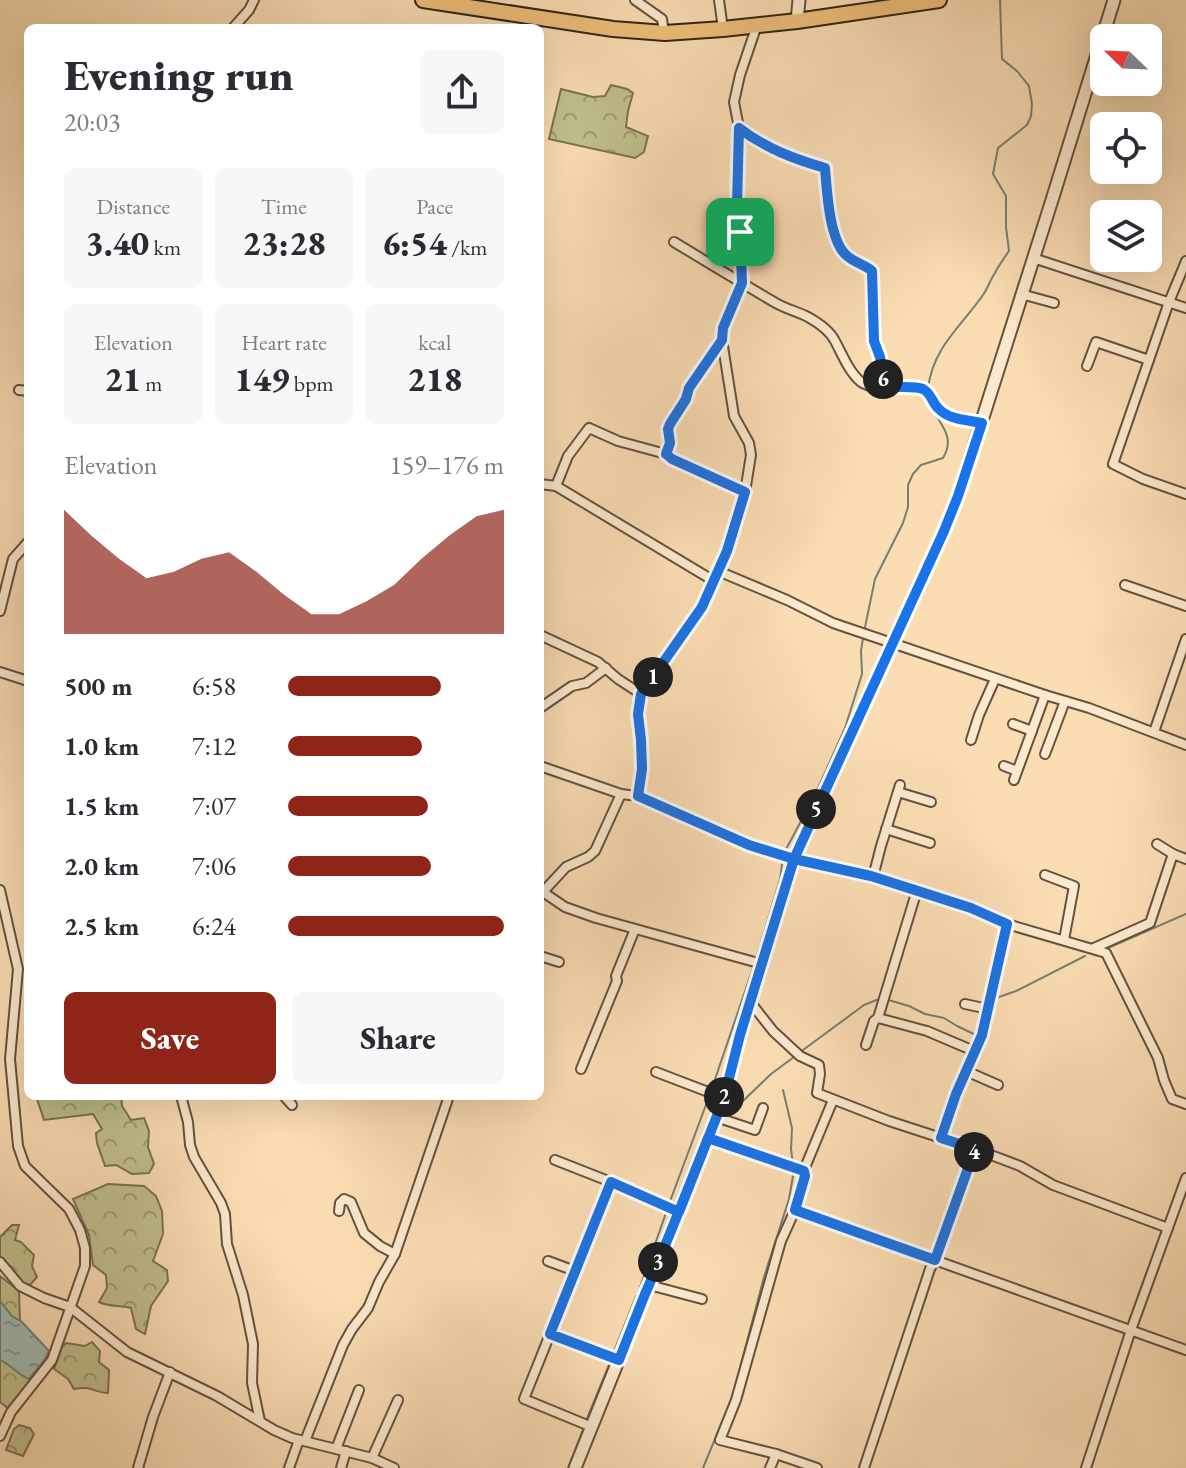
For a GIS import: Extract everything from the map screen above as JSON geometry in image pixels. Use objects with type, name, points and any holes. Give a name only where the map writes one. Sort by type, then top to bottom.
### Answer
[{"type":"main road","points":[[423,0],[613,29],[665,33],[797,21],[939,0]]},
{"type":"street","points":[[237,24],[254,0]]},
{"type":"street","points":[[635,0],[662,19],[665,33]]},
{"type":"street","points":[[719,0],[723,29]]},
{"type":"street","points":[[797,21],[799,0]]},
{"type":"street","points":[[575,1468],[724,1098],[762,964],[787,857],[893,642],[944,531],[966,472],[1114,0]]},
{"type":"street","points":[[638,796],[642,769],[638,714],[641,694],[702,607],[714,581],[727,551],[745,492],[751,455],[749,443],[734,416],[722,340],[723,328],[745,270],[737,205],[739,128],[734,102],[737,72],[757,25]]},
{"type":"street","points":[[739,128],[757,142],[825,168],[829,212],[839,245],[847,257],[872,271],[874,341],[880,357],[884,387]]},
{"type":"street","points":[[674,242],[773,302],[806,315],[833,338],[840,355],[860,381],[869,386],[921,388],[932,396],[940,412],[982,423]]},
{"type":"street","points":[[1033,258],[1186,308]]},
{"type":"street","points":[[1186,261],[1113,464],[1143,479],[1186,494]]},
{"type":"street","points":[[1021,294],[1054,303]]},
{"type":"street","points":[[666,454],[670,443],[670,424],[686,399],[689,388],[722,340]]},
{"type":"street","points":[[1087,366],[1096,342],[1149,360]]},
{"type":"street","points":[[556,486],[568,456],[589,428],[618,441],[666,454],[745,492]]},
{"type":"street","points":[[544,484],[556,486],[714,581]]},
{"type":"street","points":[[0,611],[13,559],[24,547]]},
{"type":"street","points":[[718,571],[833,623],[1089,708],[1186,745]]},
{"type":"street","points":[[1125,585],[1186,606]]},
{"type":"street","points":[[544,637],[606,668],[641,694]]},
{"type":"street","points":[[1154,732],[1186,639]]},
{"type":"street","points":[[544,705],[572,686],[586,683],[606,668]]},
{"type":"street","points":[[0,672],[24,680]]},
{"type":"street","points":[[971,740],[995,679]]},
{"type":"street","points":[[1004,766],[1016,775],[1045,695]]},
{"type":"street","points":[[1045,754],[1065,701]]},
{"type":"street","points":[[1013,724],[1032,731]]},
{"type":"street","points":[[544,767],[621,794],[638,796],[749,845],[917,890],[1007,924],[1106,953],[1158,1058],[1171,1098],[1186,1104]]},
{"type":"street","points":[[873,877],[899,788],[927,798]]},
{"type":"street","points":[[544,891],[566,867],[595,851],[621,794]]},
{"type":"street","points":[[886,829],[930,843]]},
{"type":"street","points":[[1157,844],[1186,859]]},
{"type":"street","points":[[1094,948],[1150,923],[1173,854]]},
{"type":"street","points":[[1045,875],[1074,886],[1064,940]]},
{"type":"street","points":[[0,890],[18,969],[10,1059],[18,1146],[25,1166],[69,1209],[85,1248],[85,1266],[52,1360],[11,1412],[0,1436]]},
{"type":"street","points":[[866,1045],[874,1021],[878,1018],[917,890]]},
{"type":"street","points":[[544,896],[596,918],[762,964]]},
{"type":"street","points":[[941,1138],[982,1035],[1007,924]]},
{"type":"street","points":[[581,1069],[635,929]]},
{"type":"street","points":[[544,957],[559,962]]},
{"type":"street","points":[[751,1003],[773,1031],[800,1056],[819,1065],[817,1093],[1020,1166],[1053,1185],[1168,1228]]},
{"type":"street","points":[[965,1004],[988,1009]]},
{"type":"street","points":[[878,1018],[927,1031],[974,1051]]},
{"type":"street","points":[[966,1071],[998,1085]]},
{"type":"street","points":[[656,1072],[724,1098]]},
{"type":"street","points":[[182,1100],[194,1157],[225,1214],[227,1244],[243,1295],[253,1344],[252,1383],[260,1421]]},
{"type":"street","points":[[288,1100],[292,1105]]},
{"type":"street","points":[[289,1468],[343,1345],[368,1308],[395,1254],[448,1100]]},
{"type":"street","points":[[817,1468],[720,1440],[736,1400],[781,1241],[795,1210],[804,1171],[833,1100]]},
{"type":"street","points":[[716,1117],[755,1130],[763,1108]]},
{"type":"street","points":[[708,1138],[804,1171]]},
{"type":"street","points":[[864,1468],[930,1269],[975,1149]]},
{"type":"street","points":[[555,1160],[679,1212]]},
{"type":"street","points":[[1086,1468],[1131,1330],[1186,1178]]},
{"type":"street","points":[[592,1427],[524,1399],[611,1182]]},
{"type":"street","points":[[339,1211],[344,1199],[351,1202],[364,1233],[395,1254]]},
{"type":"street","points":[[795,1210],[1186,1350]]},
{"type":"street","points":[[548,1261],[575,1271]]},
{"type":"street","points":[[0,1262],[20,1286],[70,1307],[127,1352],[170,1372],[274,1430],[372,1458],[394,1468]]},
{"type":"street","points":[[649,1285],[702,1299]]},
{"type":"street","points":[[550,1334],[619,1360]]},
{"type":"street","points":[[138,1468],[170,1372]]},
{"type":"street","points":[[341,1468],[341,1450],[359,1390]]},
{"type":"street","points":[[372,1458],[398,1400]]},
{"type":"street","points":[[770,1468],[776,1454]]},
{"type":"green space","points":[[611,85],[633,93],[626,127],[648,136],[644,152],[635,158],[549,139],[561,89],[593,97],[605,96]]},
{"type":"green space","points":[[37,1100],[121,1100],[131,1120],[144,1118],[154,1164],[149,1173],[132,1174],[116,1165],[105,1166],[96,1133],[102,1129],[93,1114],[44,1120]]},
{"type":"green space","points":[[108,1184],[144,1186],[156,1196],[162,1211],[163,1234],[153,1261],[167,1270],[168,1281],[151,1306],[145,1334],[136,1329],[131,1308],[99,1302],[107,1288],[106,1275],[93,1265],[89,1235],[73,1199]]},
{"type":"green space","points":[[12,1225],[19,1225],[15,1240],[34,1255],[32,1266],[37,1277],[30,1285],[23,1284],[0,1269],[0,1237]]},
{"type":"green space","points":[[0,1276],[19,1291],[20,1323],[0,1329]]},
{"type":"green space","points":[[92,1342],[100,1351],[99,1362],[109,1370],[108,1393],[74,1389],[68,1379],[54,1369],[66,1343],[85,1346]]},
{"type":"green space","points":[[0,1355],[32,1375],[29,1384],[9,1409],[0,1402]]},
{"type":"green space","points":[[19,1425],[30,1428],[34,1434],[23,1456],[6,1450],[14,1429]]},
{"type":"water","points":[[0,1301],[49,1351],[29,1379],[0,1360]]},
{"type":"waterway","points":[[928,388],[942,349],[983,295],[1009,251],[1006,196],[993,174],[998,148],[1027,125],[1032,104],[1029,86],[1002,59],[1000,0]]},
{"type":"waterway","points":[[864,632],[875,579],[903,523],[908,507],[908,485],[913,474],[921,465],[943,458],[947,450],[947,436],[930,402]]},
{"type":"waterway","points":[[785,851],[845,728],[862,674],[863,638]]},
{"type":"waterway","points":[[756,959],[780,879],[783,857]]},
{"type":"waterway","points":[[1108,948],[1186,914]]},
{"type":"waterway","points":[[994,1002],[996,998],[1085,956]]},
{"type":"waterway","points":[[712,1088],[754,965]]},
{"type":"waterway","points":[[799,1053],[864,1005],[879,999]]},
{"type":"waterway","points":[[885,999],[944,1018],[976,1035]]},
{"type":"waterway","points":[[729,1101],[743,1101],[794,1057]]},
{"type":"waterway","points":[[783,1090],[792,1128],[793,1164]]},
{"type":"waterway","points":[[669,1204],[710,1094]]},
{"type":"waterway","points":[[703,1468],[732,1398],[764,1277],[789,1199],[794,1170]]},
{"type":"waterway","points":[[640,1287],[667,1210]]},
{"type":"waterway","points":[[613,1354],[636,1296]]},
{"type":"waterway","points":[[586,1421],[611,1360]]},
{"type":"waterway","points":[[568,1468],[584,1427]]},
{"type":"route","points":[[740,232],[737,205],[739,128],[757,142],[825,168],[829,212],[839,245],[847,257],[872,271],[874,341],[880,357],[884,387],[921,388],[932,396],[940,412],[982,423],[944,531],[794,859],[871,876],[971,908],[1007,924],[982,1035],[941,1138],[975,1149],[935,1260],[795,1210],[804,1171],[708,1138],[692,1180],[619,1360],[550,1334],[611,1182],[679,1212],[716,1117],[724,1098],[794,859],[749,845],[638,796],[642,769],[638,714],[641,694],[702,607],[727,551],[745,492],[666,454],[670,443],[670,424],[682,407],[689,388],[722,340],[723,328],[742,283],[740,232]]}]
